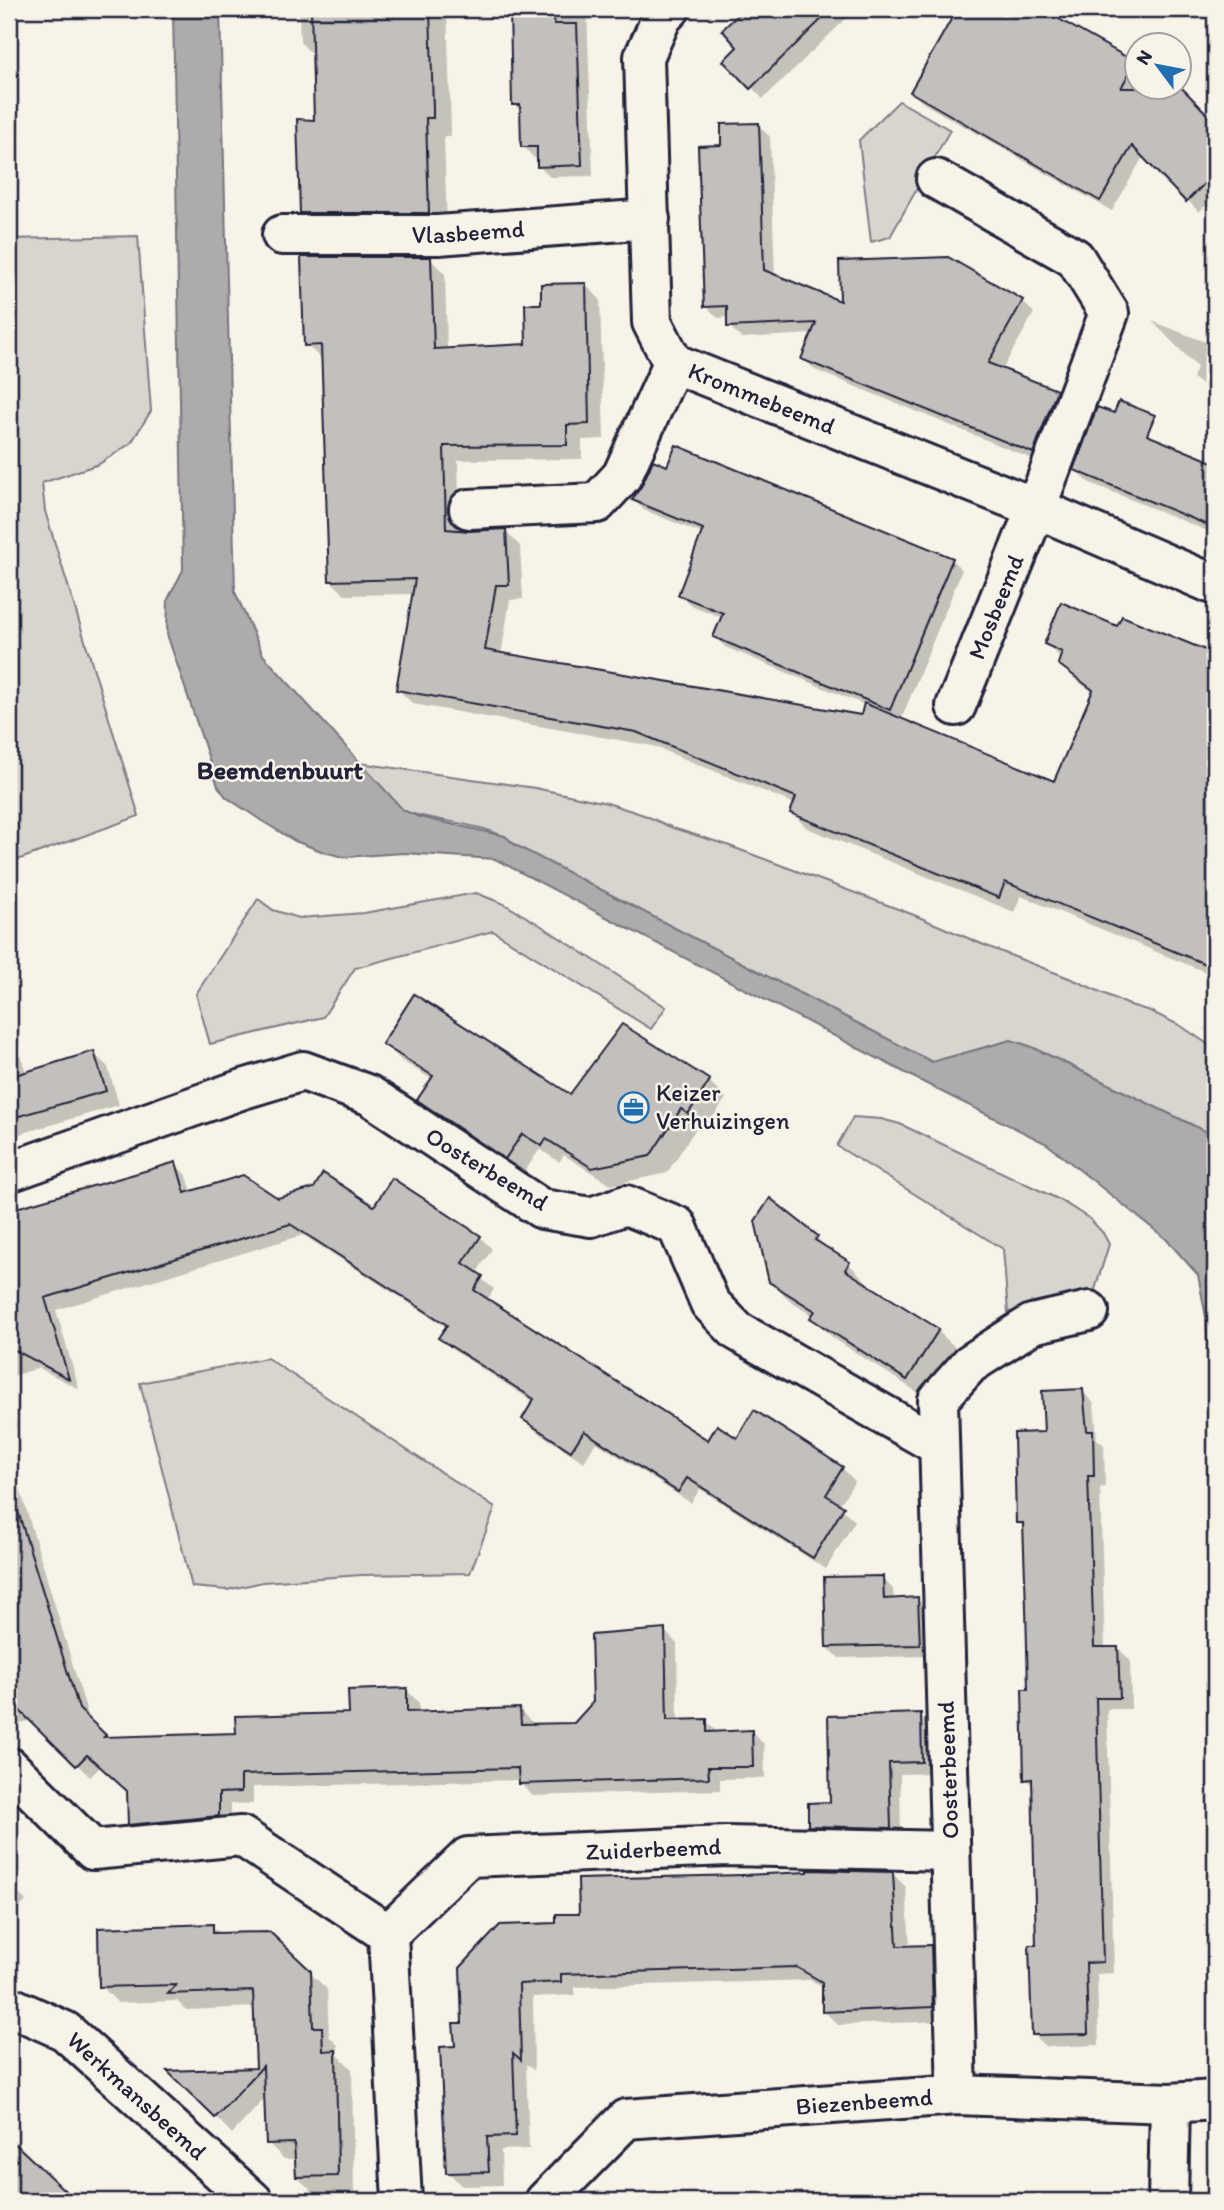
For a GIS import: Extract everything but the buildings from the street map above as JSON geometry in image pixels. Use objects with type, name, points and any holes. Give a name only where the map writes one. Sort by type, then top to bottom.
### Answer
[{"type":"street","name":"Krommebeemd","points":[[670,9],[662,17],[644,57],[652,322],[673,363],[1036,508],[1215,585]]},
{"type":"street","points":[[936,179],[1075,258],[1109,313],[1036,508]]},
{"type":"street","name":"Vlasbeemd","points":[[282,235],[438,235],[650,219]]},
{"type":"street","points":[[468,509],[597,503],[622,476],[673,363]]},
{"type":"street","name":"Mosbeemd","points":[[956,706],[1036,508]]},
{"type":"street","name":"Oosterbeemd","points":[[9,1172],[240,1090],[303,1071],[369,1095],[542,1209],[592,1217],[626,1205],[677,1226],[710,1303],[737,1331],[939,1446]]},
{"type":"street","name":"Oosterbeemd","points":[[957,2095],[938,1400],[970,1364],[1032,1324],[1089,1311]]},
{"type":"street","points":[[9,1767],[93,1850],[241,1836],[388,1934],[402,2201]]},
{"type":"street","name":"Zuiderbeemd","points":[[388,1934],[468,1857],[727,1846],[950,1851]]},
{"type":"street","name":"Werkmansbeemd","points":[[9,2006],[65,2031],[253,2201]]},
{"type":"street","name":"Biezenbeemd","points":[[545,2201],[626,2119],[957,2095],[1170,2103],[1215,2100]]},
{"type":"street","points":[[1168,2201],[1170,2103]]},
{"type":"shaded area","points":[[173,9],[220,9],[235,592],[263,655],[403,810],[419,817],[505,836],[515,845],[932,1062],[1011,1040],[1032,1047],[1215,1136],[1215,1557],[1206,1317],[1198,1275],[1166,1239],[1047,1144],[495,859],[404,853],[343,857],[324,852],[295,841],[262,821],[226,797],[218,786],[167,634],[168,599],[183,570]]},
{"type":"shaded area","points":[[899,101],[950,130],[890,237],[871,242],[859,140]]},
{"type":"shaded area","points":[[138,236],[151,411],[131,443],[99,464],[42,483],[45,511],[139,816],[9,863],[9,239]]},
{"type":"shaded area","points":[[359,763],[535,788],[607,803],[914,915],[1127,1004],[1150,1011],[1181,1026],[1215,1049],[1215,1136],[1032,1047],[1011,1040],[932,1062],[515,845],[507,838],[481,828],[403,810]]},
{"type":"shaded area","points":[[476,893],[504,904],[540,925],[666,1007],[651,1029],[493,931],[355,968],[323,1017],[210,1044],[196,994],[258,899],[273,910],[299,918],[364,913]]},
{"type":"shaded area","points":[[853,1117],[881,1119],[900,1124],[1060,1200],[1090,1219],[1109,1244],[1090,1306],[1061,1305],[1008,1312],[1003,1249],[837,1146]]},
{"type":"shaded area","points":[[267,1358],[495,1508],[470,1573],[362,1575],[263,1582],[227,1590],[192,1587],[140,1383]]},
{"type":"place","name":"Keizer Verhuizingen","points":[[633,1107]]},
{"type":"district","name":"Beemdenbuurt","points":[[280,770]]}]
